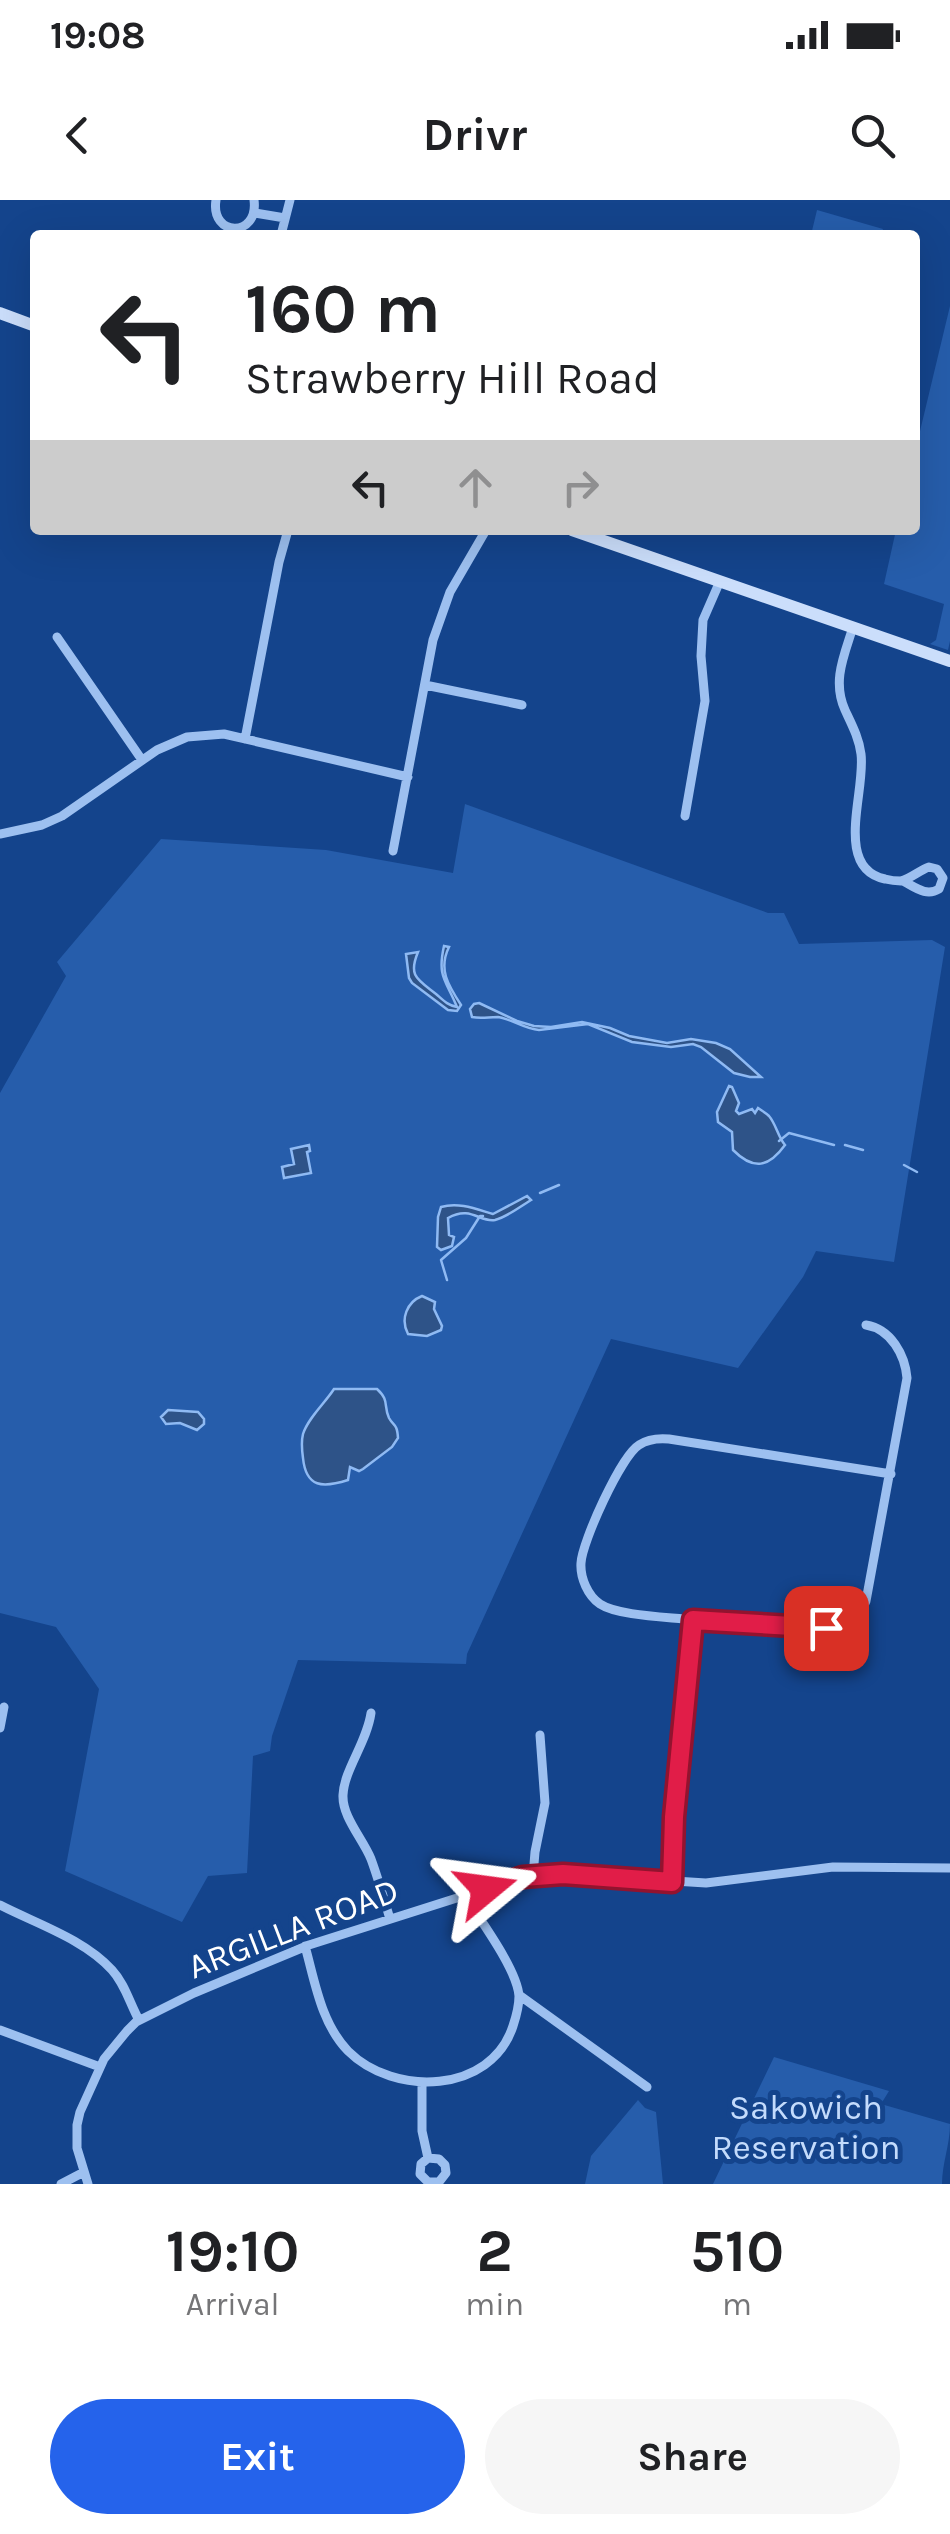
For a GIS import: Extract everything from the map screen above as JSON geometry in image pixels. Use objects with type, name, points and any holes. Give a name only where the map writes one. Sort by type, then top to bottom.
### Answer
[{"type":"main road","points":[[0,313],[30,324]]},
{"type":"main road","points":[[587,535],[950,660]]},
{"type":"street","points":[[216,200],[216,215],[230,228],[248,224],[255,213],[254,200]]},
{"type":"street","points":[[282,230],[290,200]]},
{"type":"street","points":[[255,213],[285,218]]},
{"type":"street","points":[[245,739],[287,535]]},
{"type":"street","points":[[393,851],[433,640],[443,606],[483,535]]},
{"type":"street","points":[[685,816],[706,701],[701,656],[703,620],[720,581]]},
{"type":"street","points":[[853,628],[838,682],[862,758],[856,852],[860,863],[873,875],[903,880]]},
{"type":"street","points":[[57,637],[142,760]]},
{"type":"street","points":[[425,686],[522,705]]},
{"type":"street","points":[[0,834],[42,825],[62,816],[156,750],[187,737],[224,734],[408,777]]},
{"type":"street","points":[[866,1325],[883,1331],[896,1346],[906,1364],[906,1392],[891,1474],[866,1602],[852,1620],[832,1629],[693,1620],[609,1609],[591,1596],[582,1578],[580,1560],[622,1463],[648,1440],[669,1438],[891,1474]]},
{"type":"street","points":[[672,1882],[674,1817],[693,1620]]},
{"type":"street","points":[[0,1728],[4,1707]]},
{"type":"street","points":[[371,1713],[366,1738],[343,1794],[345,1808],[372,1861],[390,1919]]},
{"type":"street","points":[[533,1876],[545,1802],[540,1735]]},
{"type":"street","name":"ARGILLA ROAD","points":[[88,2184],[78,2148],[77,2125],[100,2067],[112,2049],[139,2020],[304,1946],[523,1877],[563,1874],[722,1882],[833,1867],[950,1868]]},
{"type":"street","points":[[304,1946],[325,2017],[356,2058],[372,2069],[422,2082],[464,2076],[496,2057],[512,2030],[519,1996],[508,1966],[465,1896]]},
{"type":"street","points":[[0,1906],[74,1941],[102,1961],[115,1972],[139,2020]]},
{"type":"street","points":[[519,1996],[647,2087]]},
{"type":"street","points":[[0,2030],[100,2067]]},
{"type":"street","points":[[422,2082],[422,2131],[428,2158]]},
{"type":"street","points":[[61,2184],[84,2172]]},
{"type":"green space","points":[[817,210],[883,229],[883,230],[812,230]]},
{"type":"green space","points":[[950,306],[948,650],[930,644],[936,640],[944,604],[884,584],[895,535],[920,535],[920,431]]},
{"type":"green space","points":[[465,804],[768,913],[784,913],[799,944],[932,940],[945,947],[894,1262],[816,1251],[803,1277],[738,1368],[611,1339],[467,1654],[466,1664],[298,1660],[270,1751],[253,1756],[247,1873],[208,1876],[182,1922],[65,1871],[99,1689],[56,1627],[0,1613],[0,1093],[66,976],[57,962],[161,839],[326,850],[453,873]]},
{"type":"green space","name":"Sakowich Reservation","points":[[774,2057],[889,2091],[881,2104],[950,2124],[942,2184],[713,2184]]},
{"type":"green space","points":[[638,2100],[656,2112],[663,2184],[585,2184],[591,2156]]},
{"type":"shaded area","points":[[444,946],[449,947],[444,963],[446,977],[461,1005],[457,1011],[448,1010],[409,978],[406,954],[418,952],[416,976],[445,1002],[457,1007],[442,972]]},
{"type":"shaded area","points":[[479,1003],[534,1026],[582,1022],[667,1043],[691,1039],[716,1043],[730,1049],[761,1077],[734,1073],[693,1044],[671,1047],[632,1042],[588,1024],[539,1030],[498,1017],[472,1017],[470,1009]]},
{"type":"shaded area","points":[[729,1086],[739,1103],[736,1111],[739,1114],[752,1109],[755,1113],[758,1108],[771,1119],[785,1145],[767,1162],[754,1163],[741,1157],[733,1150],[732,1132],[718,1122],[717,1112]]},
{"type":"shaded area","points":[[309,1145],[311,1173],[284,1178],[282,1167],[294,1164],[291,1149]]},
{"type":"shaded area","points":[[527,1196],[531,1200],[495,1220],[463,1213],[448,1218],[449,1235],[454,1237],[452,1246],[441,1250],[437,1247],[441,1207],[461,1206],[493,1214]]},
{"type":"shaded area","points":[[422,1296],[435,1302],[441,1330],[427,1336],[408,1334],[406,1312]]},
{"type":"shaded area","points":[[334,1389],[377,1389],[385,1400],[398,1438],[363,1469],[350,1467],[348,1480],[317,1483],[305,1468],[303,1434]]},
{"type":"shaded area","points":[[168,1410],[198,1412],[204,1424],[197,1430],[180,1423],[166,1424],[161,1417]]},
{"type":"waterway","points":[[779,1141],[789,1133],[834,1145]]},
{"type":"waterway","points":[[845,1145],[863,1150]]},
{"type":"waterway","points":[[904,1165],[917,1172]]},
{"type":"waterway","points":[[540,1193],[559,1185]]},
{"type":"waterway","points":[[447,1280],[441,1260],[483,1216]]},
{"type":"route","points":[[486,1889],[523,1877],[563,1874],[672,1882],[674,1817],[693,1620],[826,1628]]}]
